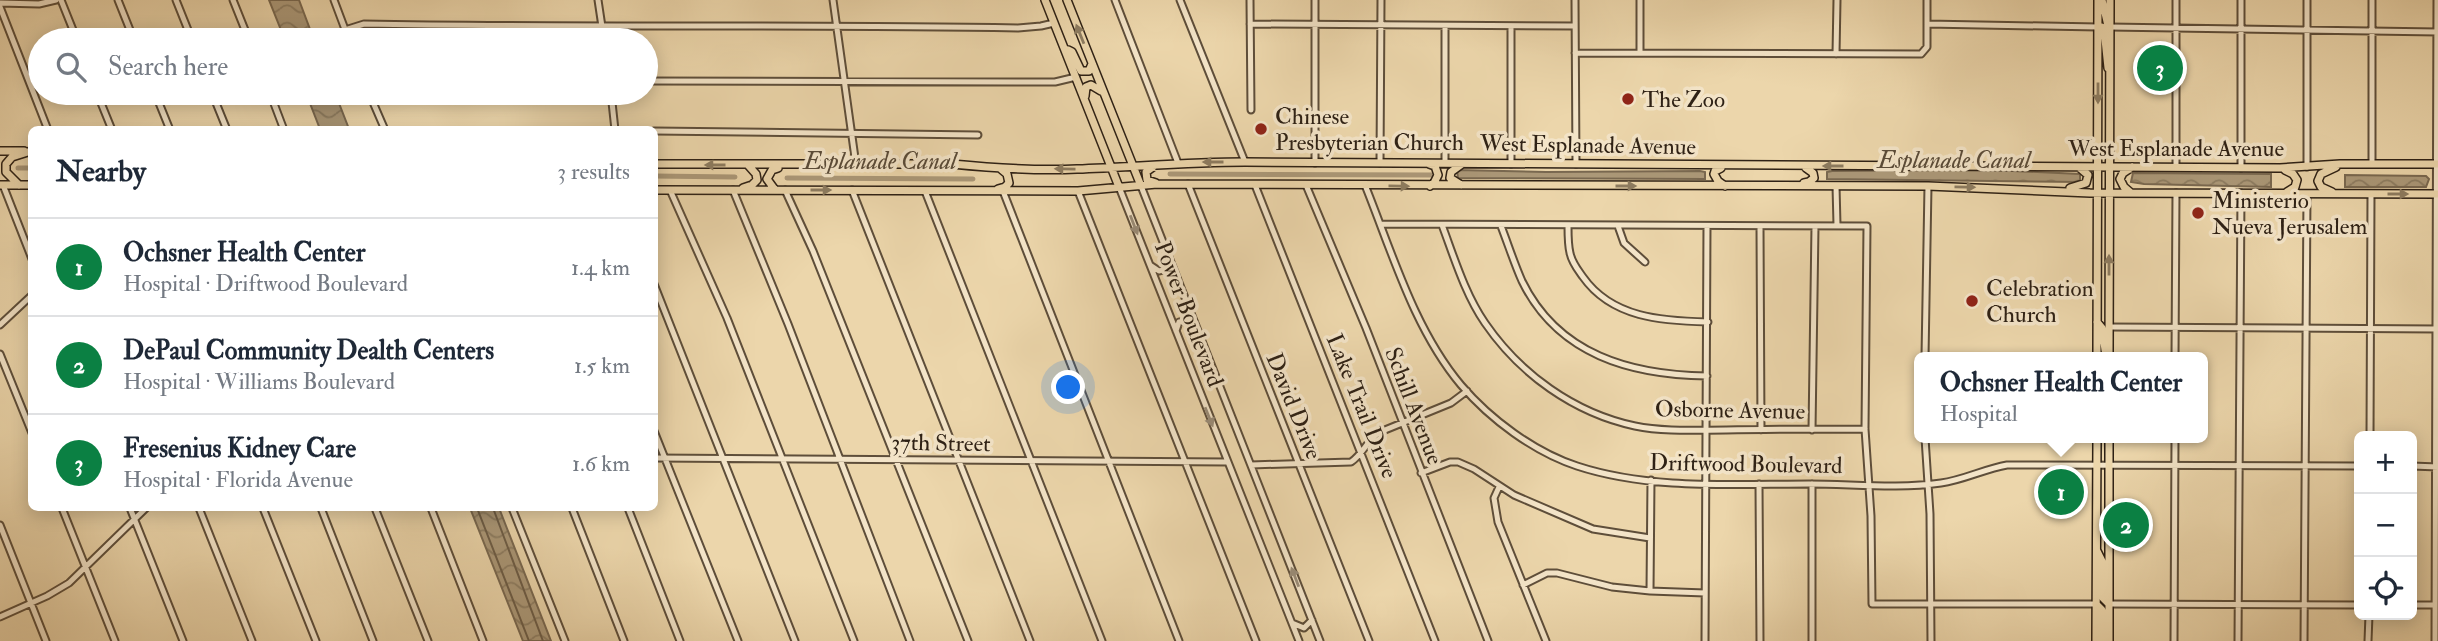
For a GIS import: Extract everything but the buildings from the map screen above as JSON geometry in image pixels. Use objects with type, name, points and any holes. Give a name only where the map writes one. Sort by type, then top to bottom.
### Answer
[{"type":"main road","name":"Power Boulevard","points":[[1045,0],[1119,187]]},
{"type":"main road","name":"Power Boulevard","points":[[1067,0],[1141,186]]},
{"type":"main road","points":[[2097,352],[2096,193],[2100,0]]},
{"type":"main road","points":[[2100,0],[2106,23],[2110,27]]},
{"type":"main road","points":[[2108,352],[2110,0]]},
{"type":"main road","points":[[2098,27],[2104,30],[2105,58],[2110,79]]},
{"type":"main road","points":[[1064,47],[1072,52],[1082,71],[1089,71],[1092,64]]},
{"type":"main road","points":[[1085,99],[1084,91],[1091,85],[1104,94]]},
{"type":"main road","points":[[0,150],[28,151]]},
{"type":"main road","points":[[19,185],[6,172],[6,163],[28,152]]},
{"type":"main road","name":"West Esplanade Avenue","points":[[658,164],[952,164],[1074,169],[1245,162],[2241,168],[2437,164]]},
{"type":"main road","points":[[1427,163],[1435,166],[1438,174],[1434,183],[1429,186]]},
{"type":"main road","points":[[1462,163],[1454,167],[1451,178],[1462,186]]},
{"type":"main road","points":[[1157,184],[1147,180],[1146,172],[1160,164]]},
{"type":"main road","points":[[2336,194],[2321,187],[2319,177],[2326,171],[2351,164]]},
{"type":"main road","points":[[736,190],[752,185],[757,180],[756,174],[748,165]]},
{"type":"main road","points":[[775,190],[768,175],[772,170],[789,165]]},
{"type":"main road","points":[[1119,187],[1132,174],[1133,166]]},
{"type":"main road","points":[[1725,186],[1715,178],[1716,171],[1743,166]]},
{"type":"main road","points":[[1762,186],[1765,183],[1808,183],[1814,179],[1811,171],[1799,166]]},
{"type":"main road","points":[[2048,191],[2084,185],[2088,175],[2078,167]]},
{"type":"main road","points":[[2132,193],[2120,180],[2123,173],[2133,167]]},
{"type":"main road","points":[[991,191],[1009,183],[1007,174],[1001,168]]},
{"type":"main road","points":[[2280,168],[2293,174],[2297,180],[2295,187],[2283,193]]},
{"type":"main road","name":"West Esplanade Avenue","points":[[658,190],[1078,191],[1188,184],[1928,186],[2096,193],[2437,194]]},
{"type":"main road","points":[[1,185],[28,185]]},
{"type":"main road","points":[[2097,279],[2102,315],[2109,327]]},
{"type":"main road","points":[[2097,322],[2102,328],[2107,352]]},
{"type":"main road","points":[[2096,641],[2097,443]]},
{"type":"main road","points":[[2109,443],[2109,641]]},
{"type":"main road","points":[[2096,550],[2102,561],[2103,597],[2109,604]]},
{"type":"main road","points":[[2096,604],[2102,610],[2102,641]]},
{"type":"street","points":[[28,78],[0,5],[39,4],[58,0],[71,28]]},
{"type":"street","points":[[118,0],[129,28]]},
{"type":"street","points":[[176,0],[187,28]]},
{"type":"street","points":[[233,0],[244,28]]},
{"type":"street","points":[[334,0],[344,28]]},
{"type":"street","points":[[598,0],[602,26]]},
{"type":"street","points":[[833,0],[856,164]]},
{"type":"street","points":[[1115,0],[1178,163]]},
{"type":"street","points":[[1180,0],[1245,162]]},
{"type":"street","points":[[1250,0],[1251,110]]},
{"type":"street","points":[[1315,0],[1315,163]]},
{"type":"street","points":[[1380,163],[1381,0]]},
{"type":"street","points":[[1576,0],[1576,164]]},
{"type":"street","points":[[1640,0],[1640,52]]},
{"type":"street","points":[[1836,54],[1837,0]]},
{"type":"street","points":[[1576,53],[1923,52],[1927,47],[1927,0]]},
{"type":"street","points":[[2176,0],[2176,167]]},
{"type":"street","points":[[2241,0],[2241,168]]},
{"type":"street","points":[[2307,0],[2307,167]]},
{"type":"street","points":[[2372,0],[2372,164]]},
{"type":"street","points":[[2435,641],[2437,0]]},
{"type":"street","points":[[351,28],[364,24],[1018,28],[1054,23]]},
{"type":"street","points":[[1250,24],[1575,26]]},
{"type":"street","points":[[1927,24],[2098,27]]},
{"type":"street","points":[[1445,26],[1445,163]]},
{"type":"street","points":[[1511,26],[1511,163]]},
{"type":"street","points":[[2110,27],[2437,33]]},
{"type":"street","points":[[658,81],[1055,82],[1076,76]]},
{"type":"street","points":[[38,105],[46,126]]},
{"type":"street","points":[[102,105],[110,126]]},
{"type":"street","points":[[160,105],[168,126]]},
{"type":"street","points":[[217,105],[225,126]]},
{"type":"street","points":[[275,105],[282,126]]},
{"type":"street","points":[[374,105],[383,126]]},
{"type":"street","points":[[612,105],[615,126]]},
{"type":"street","points":[[658,131],[978,135]]},
{"type":"street","name":"David Drive","points":[[1188,184],[1368,641]]},
{"type":"street","points":[[1,185],[28,249]]},
{"type":"street","name":"Lake Trail Drive","points":[[1255,185],[1435,641]]},
{"type":"street","name":"Schill Avenue","points":[[1306,185],[1488,641]]},
{"type":"street","name":"Driftwood Boulevard","points":[[1365,185],[1432,343],[1467,391],[1485,411],[1534,446],[1576,466],[1625,478],[1706,484],[1927,484],[1958,480],[1990,468],[2007,465],[2109,465]]},
{"type":"street","name":"Power Boulevard","points":[[1141,186],[1320,641]]},
{"type":"street","points":[[1836,186],[1838,225]]},
{"type":"street","points":[[1925,352],[1928,186]]},
{"type":"street","name":"Power Boulevard","points":[[1119,187],[1299,641]]},
{"type":"street","points":[[670,190],[727,318],[854,641]]},
{"type":"street","points":[[736,190],[910,641]]},
{"type":"street","points":[[785,190],[813,251],[968,641]]},
{"type":"street","points":[[852,190],[1030,641]]},
{"type":"street","points":[[925,191],[1102,641]]},
{"type":"street","points":[[1003,191],[1179,641]]},
{"type":"street","points":[[1078,191],[1256,641]]},
{"type":"street","points":[[2175,352],[2176,193]]},
{"type":"street","points":[[2238,641],[2241,193]]},
{"type":"street","points":[[2304,641],[2307,194]]},
{"type":"street","points":[[2370,431],[2371,194]]},
{"type":"street","points":[[1381,224],[1867,226],[1865,429],[1872,604],[2096,604]]},
{"type":"street","name":"Osborne Avenue","points":[[1442,225],[1483,320],[1505,349],[1539,382],[1591,411],[1636,426],[1707,430],[1865,429]]},
{"type":"street","points":[[1501,226],[1523,282],[1536,304],[1567,336],[1610,361],[1638,370],[1667,375],[1707,376]]},
{"type":"street","points":[[1568,226],[1570,253],[1574,264],[1588,284],[1606,298],[1626,311],[1647,317],[1667,321],[1708,322]]},
{"type":"street","points":[[1618,226],[1623,243],[1645,262]]},
{"type":"street","points":[[1705,641],[1707,226]]},
{"type":"street","points":[[1812,429],[1815,226]]},
{"type":"street","points":[[1760,227],[1761,429]]},
{"type":"street","points":[[1148,262],[1159,271],[1167,268],[1170,259]]},
{"type":"street","points":[[658,294],[796,641]]},
{"type":"street","points":[[0,326],[28,299]]},
{"type":"street","points":[[1176,334],[1179,322],[1187,322],[1201,339]]},
{"type":"street","points":[[2109,327],[2437,329]]},
{"type":"street","points":[[0,354],[28,423]]},
{"type":"street","points":[[1251,465],[1346,463],[1357,458],[1371,438],[1451,403],[1467,391]]},
{"type":"street","points":[[658,440],[738,641]]},
{"type":"street","points":[[1925,443],[1930,514],[1931,641]]},
{"type":"street","points":[[2174,641],[2175,443]]},
{"type":"street","name":"37th Street","points":[[658,458],[1227,462]]},
{"type":"street","points":[[1421,472],[1458,462],[1474,468],[1499,487],[1593,529],[1650,538]]},
{"type":"street","points":[[2109,465],[2354,466]]},
{"type":"street","points":[[2417,466],[2437,467]]},
{"type":"street","points":[[1650,591],[1651,480]]},
{"type":"street","points":[[1759,484],[1760,641]]},
{"type":"street","points":[[1812,484],[1812,641]]},
{"type":"street","points":[[1499,487],[1494,498],[1496,514],[1546,641]]},
{"type":"street","points":[[63,511],[115,641]]},
{"type":"street","points":[[131,511],[183,641]]},
{"type":"street","points":[[0,617],[32,604],[69,583],[143,511]]},
{"type":"street","points":[[200,511],[252,641]]},
{"type":"street","points":[[264,511],[316,641]]},
{"type":"street","points":[[322,511],[373,641]]},
{"type":"street","points":[[376,511],[428,641]]},
{"type":"street","points":[[432,511],[483,641]]},
{"type":"street","points":[[513,511],[565,641]]},
{"type":"street","points":[[573,511],[624,641]]},
{"type":"street","points":[[629,511],[680,641]]},
{"type":"street","points":[[0,525],[46,641]]},
{"type":"street","points":[[1523,585],[1547,573],[1557,572],[1612,587],[1705,593]]},
{"type":"street","points":[[2109,604],[2354,605]]},
{"type":"street","points":[[2417,605],[2436,606]]},
{"type":"street","points":[[1292,624],[1304,628],[1312,620]]},
{"type":"street","points":[[2368,641],[2369,620]]},
{"type":"water","points":[[269,0],[299,0],[310,28],[280,28]]},
{"type":"water","points":[[311,105],[340,105],[348,126],[319,126]]},
{"type":"water","points":[[1457,170],[1700,171],[1705,172],[1705,179],[1458,178]]},
{"type":"water","points":[[1991,170],[2080,174],[2080,182],[1827,179],[1827,172],[1832,171]]},
{"type":"water","points":[[2133,173],[2271,174],[2271,187],[2144,184],[2131,182]]},
{"type":"water","points":[[2345,175],[2426,176],[2429,179],[2426,187],[2345,187]]},
{"type":"water","points":[[471,511],[500,511],[551,641],[523,641]]},
{"type":"waterway","name":"Esplanade Canal","points":[[18,168],[28,168]]},
{"type":"waterway","name":"Esplanade Canal","points":[[1170,174],[1434,175]]},
{"type":"waterway","name":"Esplanade Canal","points":[[658,176],[735,177]]},
{"type":"waterway","name":"Esplanade Canal","points":[[787,178],[973,179]]},
{"type":"place","name":"Fresenius Kidney Care","points":[[2160,68]]},
{"type":"place","name":"The Zoo","points":[[1628,99]]},
{"type":"place","name":"Chinese Presbyterian Church","points":[[1261,129]]},
{"type":"place","name":"Ministerio Nueva Jerusalem","points":[[2198,213]]},
{"type":"place","name":"Celebration Church","points":[[1972,301]]},
{"type":"place","name":"Ochsner Health Center","points":[[2061,492]]},
{"type":"place","name":"DePaul Community Dealth Centers","points":[[2126,525]]}]
